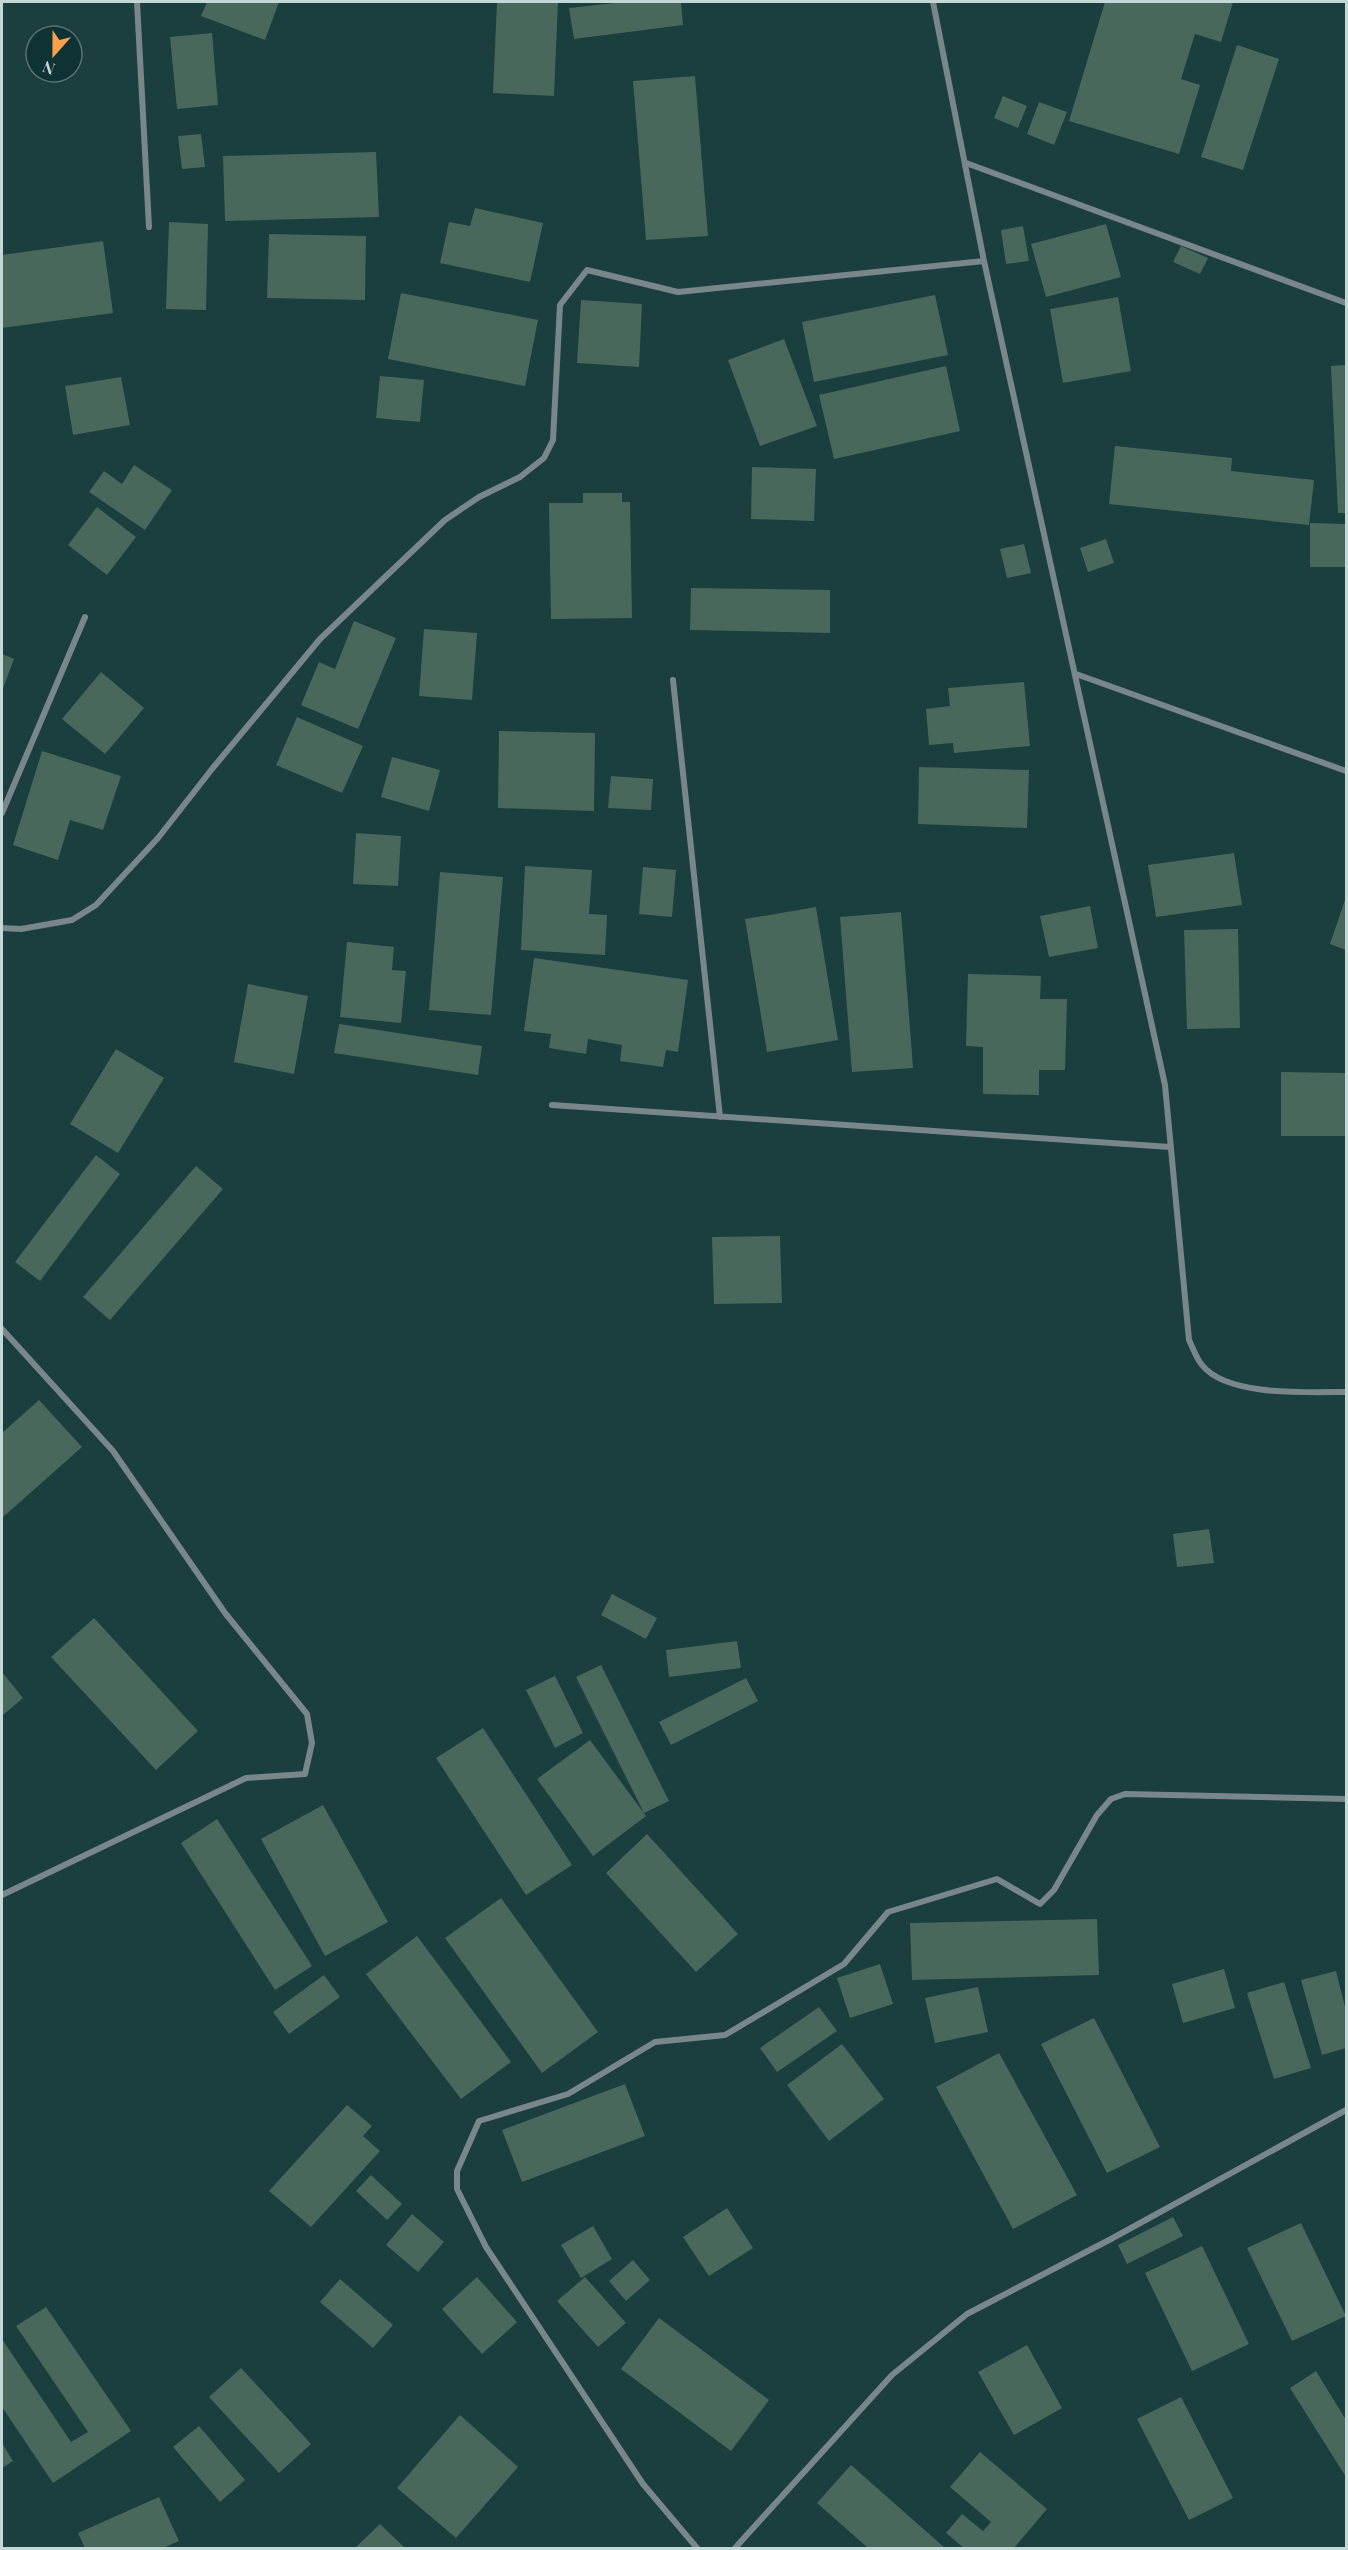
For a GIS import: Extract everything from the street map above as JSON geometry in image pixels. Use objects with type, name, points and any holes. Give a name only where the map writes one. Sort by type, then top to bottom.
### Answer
[{"type":"street","points":[[137,2],[149,227]]},
{"type":"street","points":[[933,2],[984,261],[1165,1085],[1189,1340],[1202,1366],[1227,1382],[1271,1391],[1347,1392]]},
{"type":"street","points":[[966,163],[1347,303]]},
{"type":"street","points":[[2,928],[21,929],[72,920],[96,905],[158,838],[320,639],[445,520],[479,497],[520,477],[544,458],[553,440],[560,305],[586,270],[678,292],[984,261]]},
{"type":"street","points":[[2,813],[85,617]]},
{"type":"street","points":[[1076,674],[1347,771]]},
{"type":"street","points":[[673,680],[720,1117]]},
{"type":"street","points":[[552,1105],[1170,1147]]},
{"type":"street","points":[[2,1329],[113,1450],[225,1614],[307,1714],[312,1743],[304,1774],[246,1778],[2,1895]]},
{"type":"street","points":[[697,2548],[643,2484],[486,2247],[458,2189],[457,2171],[479,2121],[568,2094],[655,2042],[725,2035],[844,1964],[888,1912],[997,1879],[1040,1904],[1054,1890],[1097,1815],[1111,1799],[1125,1794],[1347,1799]]},
{"type":"street","points":[[735,2548],[892,2375],[966,2314],[1111,2239],[1347,2110]]},
{"type":"building","points":[[207,2],[279,2],[265,40],[201,16]]},
{"type":"building","points":[[497,2],[558,2],[554,96],[493,93]]},
{"type":"building","points":[[624,2],[681,2],[683,25],[574,39],[569,8]]},
{"type":"building","points":[[1105,2],[1233,2],[1221,42],[1195,34],[1181,79],[1200,85],[1179,154],[1069,121]]},
{"type":"building","points":[[212,33],[218,105],[177,109],[170,37]]},
{"type":"building","points":[[1237,45],[1279,59],[1243,170],[1201,157]]},
{"type":"building","points":[[695,76],[708,236],[646,240],[633,81]]},
{"type":"building","points":[[1003,96],[1027,106],[1018,128],[994,118]]},
{"type":"building","points":[[1039,102],[1067,112],[1054,145],[1027,134]]},
{"type":"building","points":[[201,134],[205,167],[182,169],[178,136]]},
{"type":"building","points":[[376,152],[379,217],[225,221],[223,156]]},
{"type":"building","points":[[475,208],[543,223],[530,282],[440,263],[449,222],[470,226]]},
{"type":"building","points":[[169,222],[208,224],[206,310],[166,309]]},
{"type":"building","points":[[1106,224],[1121,277],[1046,297],[1031,244]]},
{"type":"building","points":[[1023,226],[1029,261],[1006,264],[1001,230]]},
{"type":"building","points":[[269,234],[366,236],[365,300],[267,298]]},
{"type":"building","points":[[103,241],[113,313],[2,328],[2,255]]},
{"type":"building","points":[[1181,246],[1208,258],[1200,274],[1173,262]]},
{"type":"building","points":[[401,293],[538,320],[525,386],[388,359]]},
{"type":"building","points":[[935,295],[948,355],[814,382],[802,322]]},
{"type":"building","points":[[1118,297],[1131,371],[1063,383],[1050,309]]},
{"type":"building","points":[[581,300],[642,304],[639,367],[577,363]]},
{"type":"building","points":[[784,339],[817,426],[760,446],[728,360]]},
{"type":"building","points":[[1346,365],[1346,513],[1338,513],[1331,366]]},
{"type":"building","points":[[946,366],[960,431],[834,459],[819,395]]},
{"type":"building","points":[[380,376],[424,380],[420,422],[376,418]]},
{"type":"building","points":[[121,377],[130,425],[73,435],[65,386]]},
{"type":"building","points":[[1115,446],[1232,458],[1231,471],[1314,480],[1309,525],[1109,504]]},
{"type":"building","points":[[134,465],[172,490],[145,530],[89,492],[104,471],[122,484]]},
{"type":"building","points":[[752,467],[816,469],[814,521],[751,519]]},
{"type":"building","points":[[583,493],[622,493],[622,502],[630,502],[632,618],[551,619],[549,503],[583,503]]},
{"type":"building","points":[[97,507],[136,537],[107,575],[68,545]]},
{"type":"building","points":[[1310,523],[1346,524],[1346,567],[1310,567]]},
{"type":"building","points":[[1106,539],[1114,563],[1088,572],[1080,548]]},
{"type":"building","points":[[1024,544],[1031,573],[1007,578],[1000,549]]},
{"type":"building","points":[[691,588],[830,590],[830,633],[690,630]]},
{"type":"building","points":[[354,621],[396,638],[358,729],[301,705],[319,662],[335,669]]},
{"type":"building","points":[[424,629],[477,633],[472,700],[419,696]]},
{"type":"building","points":[[2,654],[14,659],[2,691]]},
{"type":"building","points":[[101,672],[144,708],[105,754],[62,719]]},
{"type":"building","points":[[1024,682],[1030,746],[954,753],[953,743],[929,745],[926,709],[950,706],[948,688]]},
{"type":"building","points":[[297,717],[363,746],[342,793],[276,765]]},
{"type":"building","points":[[499,731],[595,733],[594,811],[498,808]]},
{"type":"building","points":[[42,751],[121,776],[103,830],[70,820],[58,860],[13,845]]},
{"type":"building","points":[[392,757],[440,770],[429,811],[381,797]]},
{"type":"building","points":[[919,767],[1029,770],[1027,828],[918,824]]},
{"type":"building","points":[[611,776],[653,779],[651,810],[608,808]]},
{"type":"building","points":[[356,833],[401,836],[398,886],[353,884]]},
{"type":"building","points":[[1234,853],[1242,905],[1156,917],[1148,865]]},
{"type":"building","points":[[525,866],[592,870],[589,914],[607,915],[605,955],[521,950]]},
{"type":"building","points":[[643,867],[676,870],[672,917],[639,914]]},
{"type":"building","points":[[440,872],[503,877],[491,1015],[429,1010]]},
{"type":"building","points":[[1346,897],[1346,950],[1330,944]]},
{"type":"building","points":[[1090,906],[1098,948],[1049,957],[1040,916]]},
{"type":"building","points":[[816,907],[838,1040],[767,1052],[745,919]]},
{"type":"building","points":[[901,912],[913,1068],[852,1072],[840,917]]},
{"type":"building","points":[[1238,929],[1240,1028],[1187,1029],[1184,930]]},
{"type":"building","points":[[347,942],[394,947],[392,970],[406,971],[401,1023],[340,1017]]},
{"type":"building","points":[[534,958],[688,980],[678,1052],[666,1050],[663,1067],[620,1061],[622,1045],[588,1039],[586,1054],[549,1048],[551,1034],[524,1031]]},
{"type":"building","points":[[968,974],[1041,976],[1040,999],[1067,999],[1065,1070],[1039,1070],[1039,1095],[983,1094],[983,1047],[966,1046]]},
{"type":"building","points":[[248,984],[308,996],[294,1074],[234,1062]]},
{"type":"building","points":[[339,1024],[482,1046],[478,1075],[334,1053]]},
{"type":"building","points":[[116,1049],[164,1078],[118,1153],[70,1124]]},
{"type":"building","points":[[1281,1072],[1346,1073],[1346,1136],[1281,1136]]},
{"type":"building","points":[[96,1155],[120,1174],[40,1281],[15,1262]]},
{"type":"building","points":[[196,1166],[223,1189],[110,1320],[83,1297]]},
{"type":"building","points":[[780,1236],[782,1303],[714,1304],[712,1237]]},
{"type":"building","points":[[39,1400],[82,1447],[2,1518],[2,1433]]},
{"type":"building","points":[[1209,1529],[1214,1563],[1177,1567],[1173,1534]]},
{"type":"building","points":[[612,1594],[657,1618],[646,1639],[601,1615]]},
{"type":"building","points":[[94,1618],[198,1731],[156,1770],[51,1657]]},
{"type":"building","points":[[737,1641],[741,1668],[669,1677],[666,1650]]},
{"type":"building","points":[[601,1665],[669,1801],[644,1813],[576,1677]]},
{"type":"building","points":[[2,1672],[23,1698],[2,1716]]},
{"type":"building","points":[[555,1676],[583,1733],[555,1748],[526,1690]]},
{"type":"building","points":[[746,1678],[758,1701],[671,1745],[659,1722]]},
{"type":"building","points":[[483,1728],[572,1865],[526,1895],[436,1758]]},
{"type":"building","points":[[590,1740],[646,1816],[593,1856],[537,1779]]},
{"type":"building","points":[[323,1805],[388,1922],[325,1956],[261,1839]]},
{"type":"building","points":[[217,1819],[312,1966],[275,1990],[181,1843]]},
{"type":"building","points":[[647,1834],[738,1934],[696,1972],[606,1873]]},
{"type":"building","points":[[501,1898],[598,2032],[542,2073],[445,1938]]},
{"type":"building","points":[[1097,1919],[1099,1975],[912,1980],[910,1923]]},
{"type":"building","points":[[417,1936],[511,2062],[461,2099],[366,1974]]},
{"type":"building","points":[[880,1964],[893,2004],[850,2018],[837,1978]]},
{"type":"building","points":[[1224,1969],[1235,2008],[1183,2023],[1172,1984]]},
{"type":"building","points":[[1336,1971],[1346,2011],[1346,2048],[1322,2055],[1301,1980]]},
{"type":"building","points":[[324,1975],[340,1997],[289,2034],[273,2012]]},
{"type":"building","points":[[1284,1982],[1311,2068],[1274,2079],[1247,1993]]},
{"type":"building","points":[[978,1987],[988,2032],[935,2043],[925,1998]]},
{"type":"building","points":[[819,2007],[837,2031],[777,2072],[760,2048]]},
{"type":"building","points":[[1094,2018],[1160,2147],[1107,2173],[1041,2044]]},
{"type":"building","points":[[842,2044],[884,2099],[829,2141],[787,2085]]},
{"type":"building","points":[[999,2053],[1077,2195],[1013,2229],[936,2087]]},
{"type":"building","points":[[625,2084],[645,2136],[522,2182],[502,2130]]},
{"type":"building","points":[[347,2105],[372,2126],[363,2136],[380,2151],[311,2227],[269,2191]]},
{"type":"building","points":[[371,2175],[402,2204],[387,2220],[356,2191]]},
{"type":"building","points":[[727,2208],[753,2248],[709,2276],[683,2237]]},
{"type":"building","points":[[412,2214],[444,2242],[418,2272],[386,2245]]},
{"type":"building","points":[[1173,2217],[1183,2236],[1127,2264],[1118,2245]]},
{"type":"building","points":[[1301,2223],[1346,2316],[1292,2341],[1247,2248]]},
{"type":"building","points":[[593,2226],[612,2259],[581,2278],[561,2245]]},
{"type":"building","points":[[1202,2246],[1249,2344],[1192,2371],[1145,2273]]},
{"type":"building","points":[[633,2260],[650,2280],[626,2301],[609,2281]]},
{"type":"building","points":[[477,2277],[517,2322],[482,2354],[442,2309]]},
{"type":"building","points":[[585,2277],[626,2323],[598,2347],[557,2301]]},
{"type":"building","points":[[340,2279],[393,2325],[373,2348],[320,2302]]},
{"type":"building","points":[[46,2307],[131,2431],[53,2483],[2,2407],[2,2339],[71,2442],[88,2432],[16,2326]]},
{"type":"building","points":[[659,2318],[769,2400],[731,2451],[621,2369]]},
{"type":"building","points":[[1027,2345],[1062,2408],[1014,2435],[978,2372]]},
{"type":"building","points":[[241,2368],[311,2444],[279,2473],[209,2397]]},
{"type":"building","points":[[1316,2371],[1346,2420],[1346,2477],[1290,2388]]},
{"type":"building","points":[[1181,2397],[1233,2498],[1189,2520],[1137,2419]]},
{"type":"building","points":[[460,2415],[518,2467],[456,2538],[397,2488]]},
{"type":"building","points":[[199,2426],[245,2480],[220,2502],[173,2447]]},
{"type":"building","points":[[2,2443],[13,2461],[2,2468]]},
{"type":"building","points":[[980,2452],[1047,2509],[1014,2548],[964,2548],[946,2533],[962,2514],[983,2531],[991,2522],[950,2487]]},
{"type":"building","points":[[851,2465],[945,2548],[868,2548],[817,2503]]},
{"type":"building","points":[[159,2497],[179,2541],[163,2548],[85,2548],[78,2533]]},
{"type":"building","points":[[380,2524],[405,2548],[355,2548]]}]
